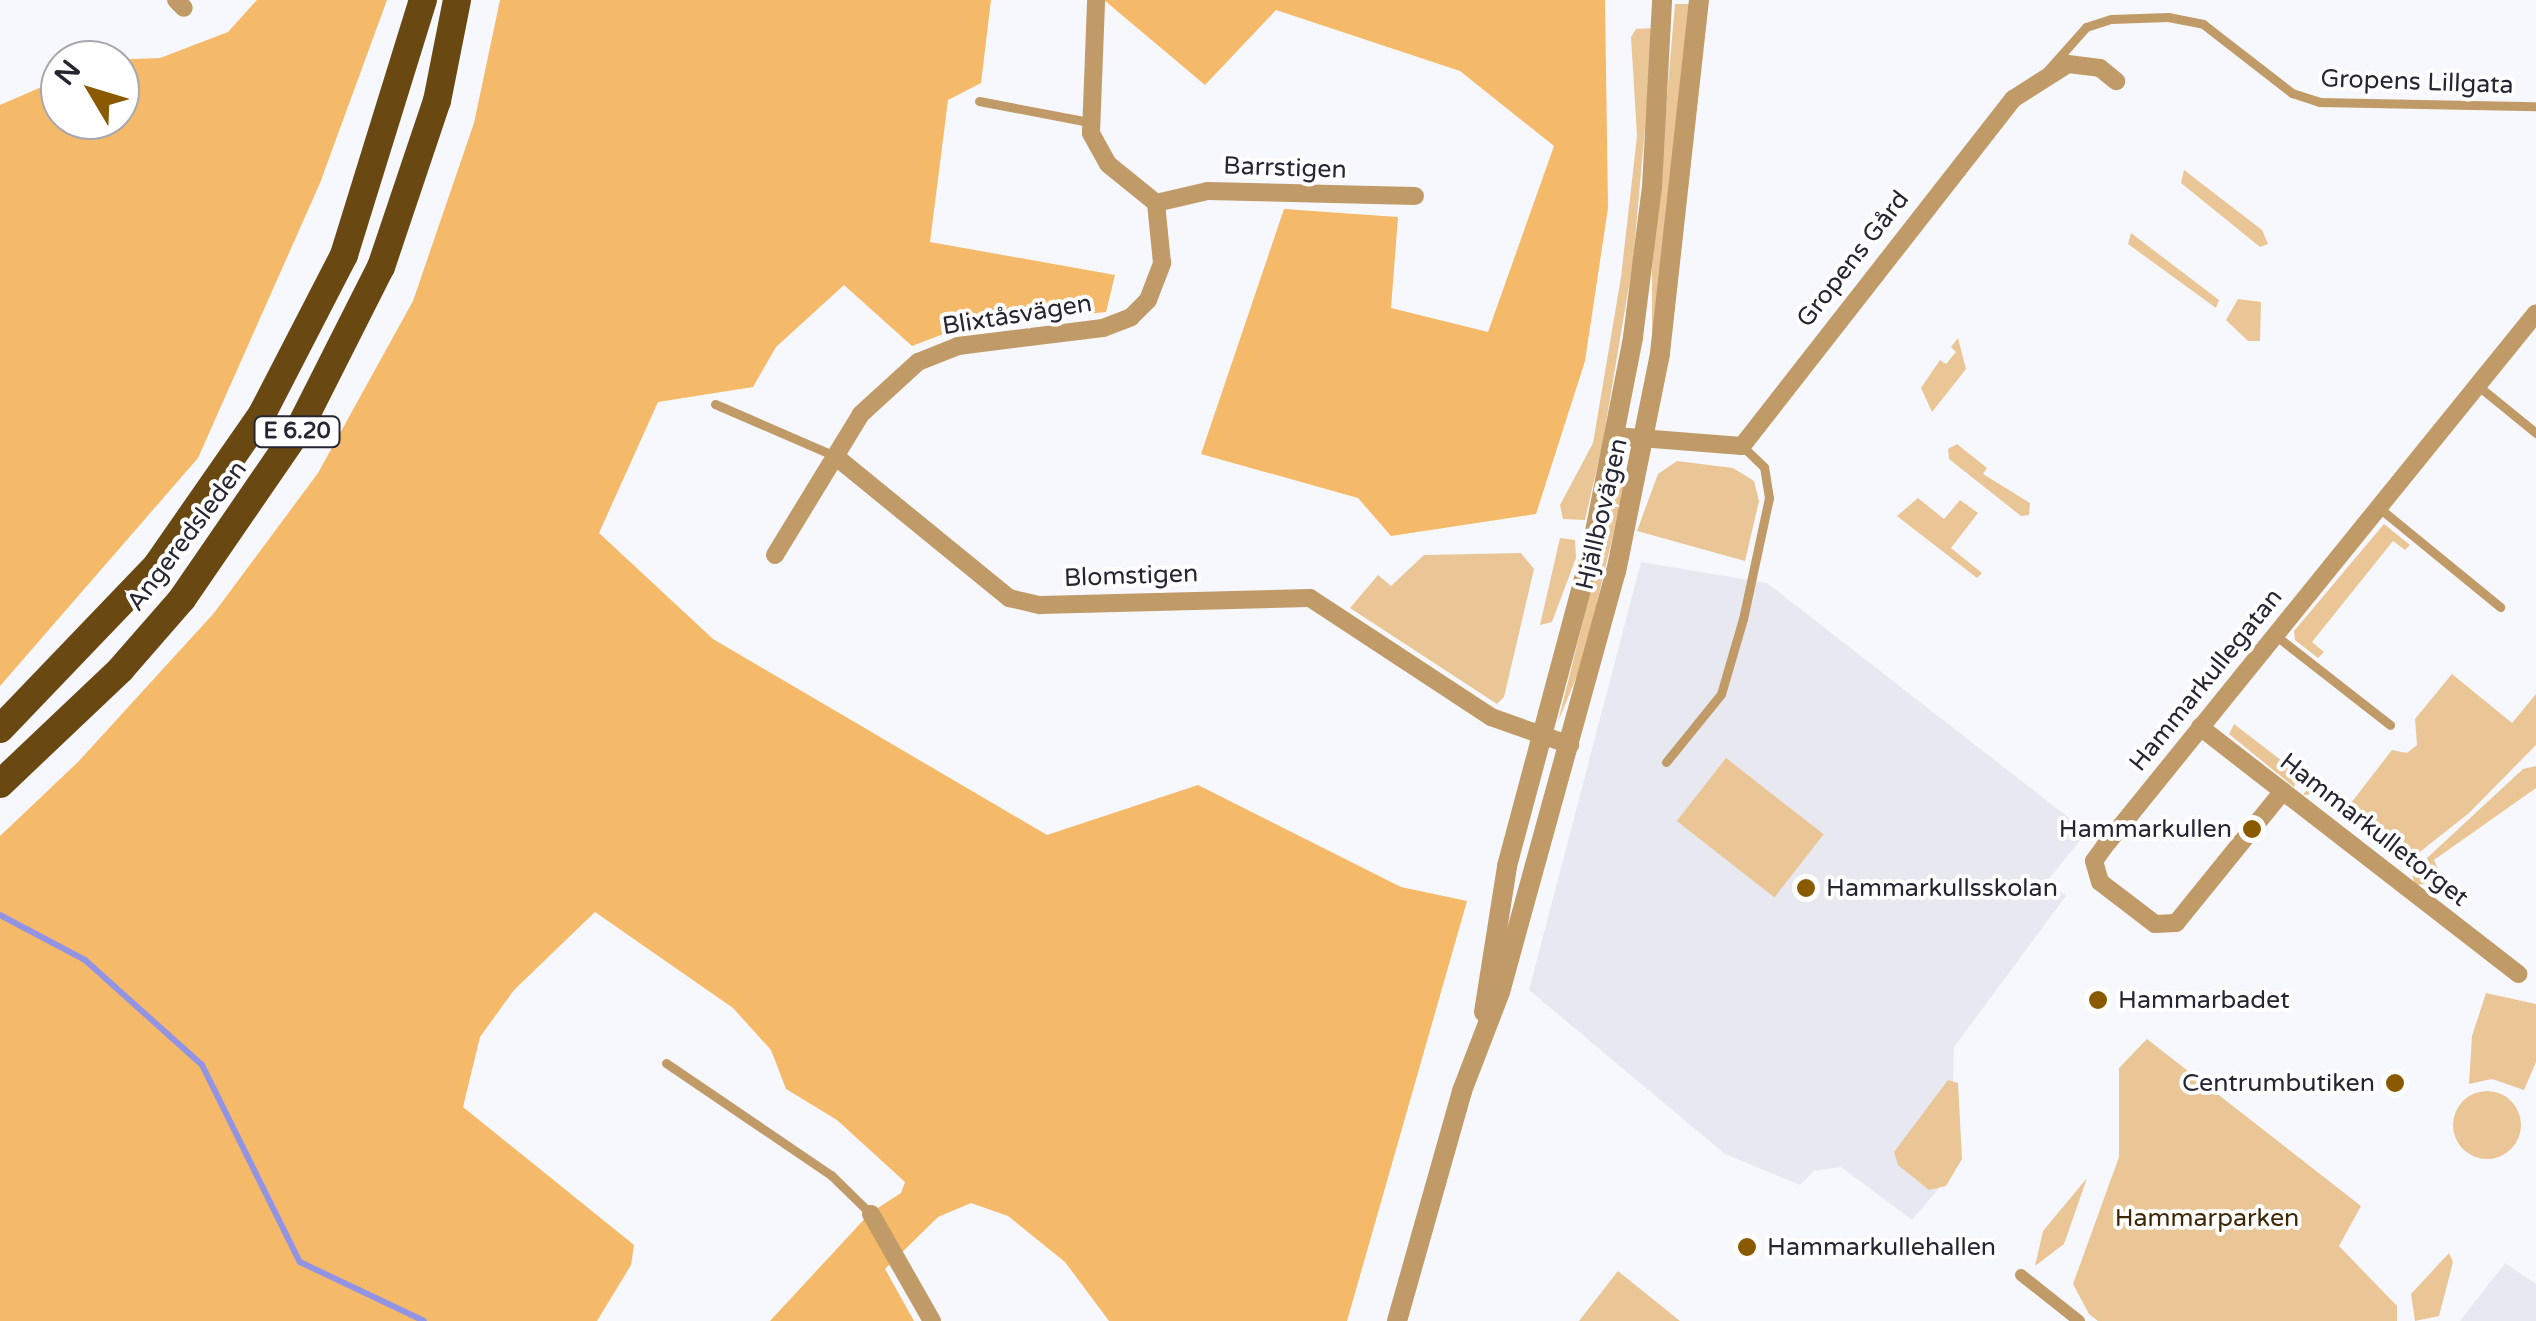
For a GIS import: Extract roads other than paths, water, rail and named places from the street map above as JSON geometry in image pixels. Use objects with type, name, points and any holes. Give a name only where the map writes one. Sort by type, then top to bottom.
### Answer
[{"type":"highway","name":"Angeredsleden","points":[[0,728],[157,565],[262,414],[344,255],[423,0]]},
{"type":"highway","name":"Angeredsleden","points":[[0,784],[121,670],[182,599],[298,429],[381,267],[437,101],[457,0]]},
{"type":"street","points":[[1096,0],[1089,122],[1100,154],[1156,202]]},
{"type":"street","name":"Hjällbovägen","points":[[1397,1321],[1484,1024],[1507,866],[1615,436],[1652,187],[1662,0]]},
{"type":"street","name":"Hjällbovägen","points":[[1484,1024],[1500,992],[1570,745],[1646,441],[1699,0]]},
{"type":"street","points":[[2046,74],[2068,64],[2100,68],[2116,81]]},
{"type":"street","name":"Gropens Gård","points":[[1742,446],[1980,138],[2046,74]]},
{"type":"street","name":"Barrstigen","points":[[1156,202],[1208,190],[1415,196]]},
{"type":"street","name":"Blixtåsvägen","points":[[775,555],[865,410],[936,352],[1103,328],[1131,317],[1148,300],[1162,262],[1156,202]]},
{"type":"street","name":"Hammarkullegatan","points":[[2283,791],[2176,923],[2155,924],[2100,882],[2094,861],[2536,313]]},
{"type":"street","points":[[1615,436],[1742,446]]},
{"type":"street","name":"Blomstigen","points":[[835,456],[1008,598],[1040,604],[1310,598],[1472,706],[1570,745]]},
{"type":"street","name":"Hammarkulletorget","points":[[2200,727],[2518,974]]},
{"type":"street","points":[[871,1214],[932,1321]]},
{"type":"street","points":[[2021,1275],[2078,1321]]},
{"type":"lane","name":"Gropens Lillgata","points":[[2046,74],[2086,28],[2111,19],[2168,17],[2203,24],[2292,92],[2319,102],[2536,106]]},
{"type":"lane","points":[[979,101],[1089,122]]},
{"type":"lane","points":[[2477,385],[2536,433]]},
{"type":"lane","name":"Blomstigen","points":[[715,404],[835,456]]},
{"type":"lane","points":[[1666,762],[1721,694],[1743,619],[1769,498],[1764,467],[1742,446]]},
{"type":"lane","points":[[2378,508],[2500,607]]},
{"type":"lane","points":[[2275,634],[2390,725]]},
{"type":"lane","points":[[666,1063],[831,1175],[871,1214]]},
{"type":"waterway","points":[[0,915],[85,960],[202,1065],[300,1262],[424,1321]]},
{"type":"place","name":"Hammarkullen","points":[[2252,829]]},
{"type":"place","name":"Hammarkullsskolan","points":[[1806,888]]},
{"type":"place","name":"Hammarbadet","points":[[2098,1000]]},
{"type":"place","name":"Centrumbutiken","points":[[2395,1083]]},
{"type":"place","name":"Hammarkullehallen","points":[[1747,1247]]},
{"type":"park label","name":"Hammarparken","points":[[2207,1218]]}]
